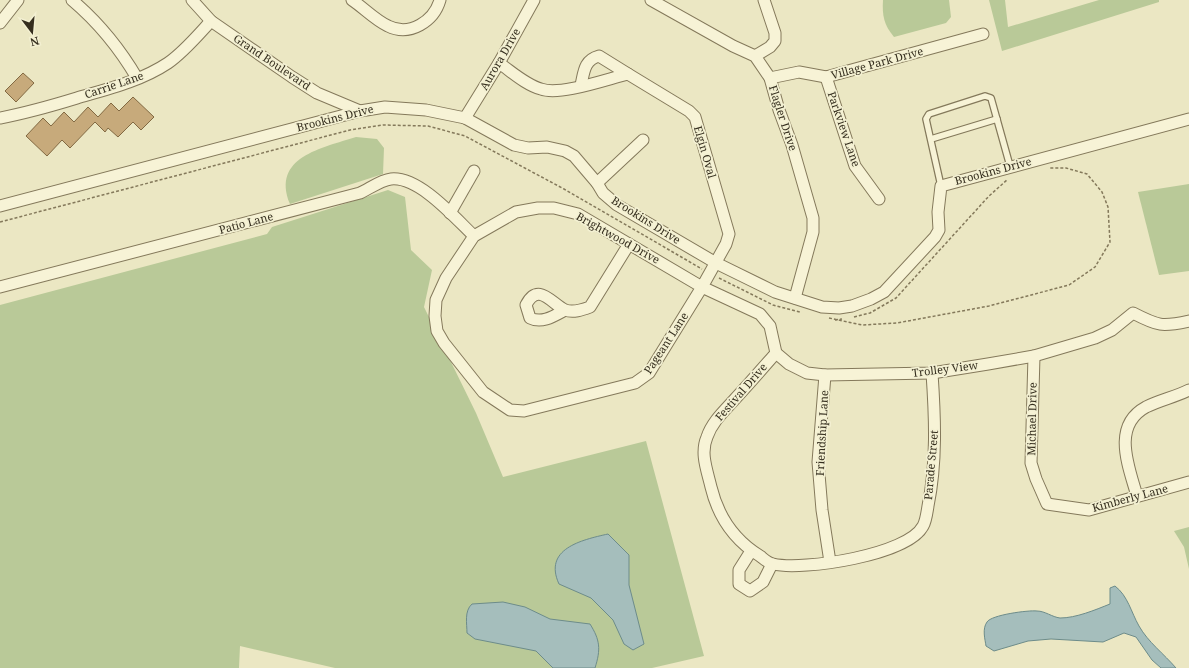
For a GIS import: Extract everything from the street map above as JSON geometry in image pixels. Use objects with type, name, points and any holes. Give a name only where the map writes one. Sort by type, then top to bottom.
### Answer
[{"type":"street","points":[[0,23],[18,0]]},
{"type":"street","points":[[72,0],[87,13],[125,57],[138,78]]},
{"type":"street","name":"Grand Boulevard","points":[[192,0],[211,21],[317,93],[360,111]]},
{"type":"street","points":[[352,0],[388,26],[398,29],[410,29],[422,25],[432,16],[440,0]]},
{"type":"street","name":"Aurora Drive","points":[[465,118],[499,63],[534,0]]},
{"type":"street","points":[[651,0],[733,46],[755,56],[770,47],[775,41],[775,33],[764,0]]},
{"type":"street","name":"Carrie Lane","points":[[0,118],[22,114],[103,91],[138,78],[168,63],[211,21]]},
{"type":"street","name":"Village Park Drive","points":[[770,78],[799,72],[826,77],[983,34]]},
{"type":"street","name":"Elgin Oval","points":[[581,85],[586,64],[591,58],[598,56],[689,111],[696,117],[729,234],[716,263]]},
{"type":"street","name":"Flagler Drive","points":[[755,56],[770,78],[778,110],[792,145],[813,218],[813,232],[794,298]]},
{"type":"street","points":[[499,63],[539,89],[549,92],[628,74]]},
{"type":"street","name":"Parkview Lane","points":[[826,77],[856,166],[879,199]]},
{"type":"street","name":"Brookins Drive","points":[[0,206],[360,111],[384,106],[426,110],[465,118],[514,145],[528,148],[547,147],[574,156],[597,182],[603,193],[617,205],[716,263],[776,292],[822,307],[839,308],[860,303],[884,292],[935,237],[939,230],[938,212],[941,186],[1010,172],[1189,119]]},
{"type":"street","points":[[597,182],[643,140]]},
{"type":"street","points":[[450,213],[474,171]]},
{"type":"street","name":"Patio Lane","points":[[0,287],[360,193],[391,179],[407,181],[420,187],[474,236]]},
{"type":"street","name":"Brightwood Drive","points":[[524,411],[510,410],[484,392],[444,343],[437,331],[435,316],[436,300],[446,278],[474,236],[516,212],[538,208],[554,208],[578,214],[702,286]]},
{"type":"street","points":[[565,310],[576,311],[590,307],[629,244]]},
{"type":"street","name":"Pageant Lane","points":[[524,411],[636,383],[649,373],[716,263]]},
{"type":"street","points":[[702,286],[760,314],[770,326],[776,353]]},
{"type":"street","name":"Trolley View","points":[[776,353],[789,364],[807,373],[825,375],[932,373],[1034,356],[1095,338],[1112,330],[1133,313],[1152,323],[1166,326],[1189,321]]},
{"type":"street","name":"Festival Drive","points":[[776,353],[715,422],[706,437],[703,454],[715,503],[722,518],[731,531],[751,551],[772,564],[804,566],[830,562]]},
{"type":"street","name":"Michael Drive","points":[[1034,356],[1031,463],[1047,504]]},
{"type":"street","name":"Parade Street","points":[[830,562],[861,557],[900,546],[913,537],[923,526],[931,492],[935,450],[932,373]]},
{"type":"street","name":"Friendship Lane","points":[[825,375],[818,462],[822,510],[830,562]]},
{"type":"street","points":[[1137,496],[1125,449],[1124,435],[1130,421],[1144,408],[1189,390]]},
{"type":"street","name":"Kimberly Lane","points":[[1047,504],[1089,510],[1189,482]]},
{"type":"street","points":[[751,551],[739,570],[738,584],[750,590],[763,582],[772,564]]},
{"type":"lane","points":[[941,186],[926,119],[929,114],[985,96],[991,98],[1010,172]]},
{"type":"lane","points":[[931,139],[997,119]]},
{"type":"path","points":[[0,222],[350,130],[383,125],[428,126],[465,136],[502,155],[699,268]]},
{"type":"path","points":[[828,318],[862,325],[897,323],[989,306],[1069,285],[1095,267],[1110,242],[1108,207],[1102,192],[1087,174],[1066,168],[1046,168]]},
{"type":"path","points":[[835,320],[870,313],[896,298],[1010,172]]},
{"type":"path","points":[[716,277],[773,305],[804,313]]},
{"type":"green space","points":[[883,0],[949,0],[951,17],[946,23],[894,37],[884,20]]},
{"type":"green space","points":[[989,0],[1005,0],[1008,27],[1099,0],[1159,0],[1159,2],[1002,51]]},
{"type":"green space","points":[[356,137],[377,139],[384,148],[383,174],[290,204],[286,188],[288,175],[294,165],[303,157],[315,151]]},
{"type":"green space","points":[[1189,184],[1189,271],[1159,275],[1138,192]]},
{"type":"green space","points":[[388,190],[405,197],[411,250],[432,270],[424,307],[476,413],[503,477],[646,441],[704,656],[652,668],[335,668],[240,646],[239,668],[0,668],[0,305],[267,234],[272,227]]},
{"type":"green space","points":[[1189,527],[1189,569],[1184,547],[1174,531]]},
{"type":"water","points":[[608,534],[629,555],[629,585],[644,644],[633,650],[624,644],[613,620],[591,598],[559,584],[555,572],[556,562],[560,554],[567,548],[587,539]]},
{"type":"water","points":[[1115,586],[1123,594],[1136,621],[1151,643],[1176,668],[1161,668],[1152,660],[1136,637],[1124,633],[1103,642],[1051,639],[1028,641],[994,651],[986,646],[984,634],[985,625],[990,619],[1018,612],[1032,611],[1040,611],[1060,618],[1079,615],[1110,604],[1110,588]]},
{"type":"water","points":[[503,602],[525,607],[550,619],[590,624],[598,640],[599,650],[595,668],[553,668],[536,651],[475,639],[467,633],[467,614],[469,607],[472,604]]},
{"type":"building","points":[[23,73],[34,83],[16,102],[5,91]]},
{"type":"building","points":[[133,97],[154,117],[141,130],[133,122],[118,137],[108,128],[105,132],[95,122],[70,148],[62,140],[47,156],[26,136],[43,118],[51,126],[64,112],[74,122],[88,107],[98,117],[111,103],[119,111]]}]
